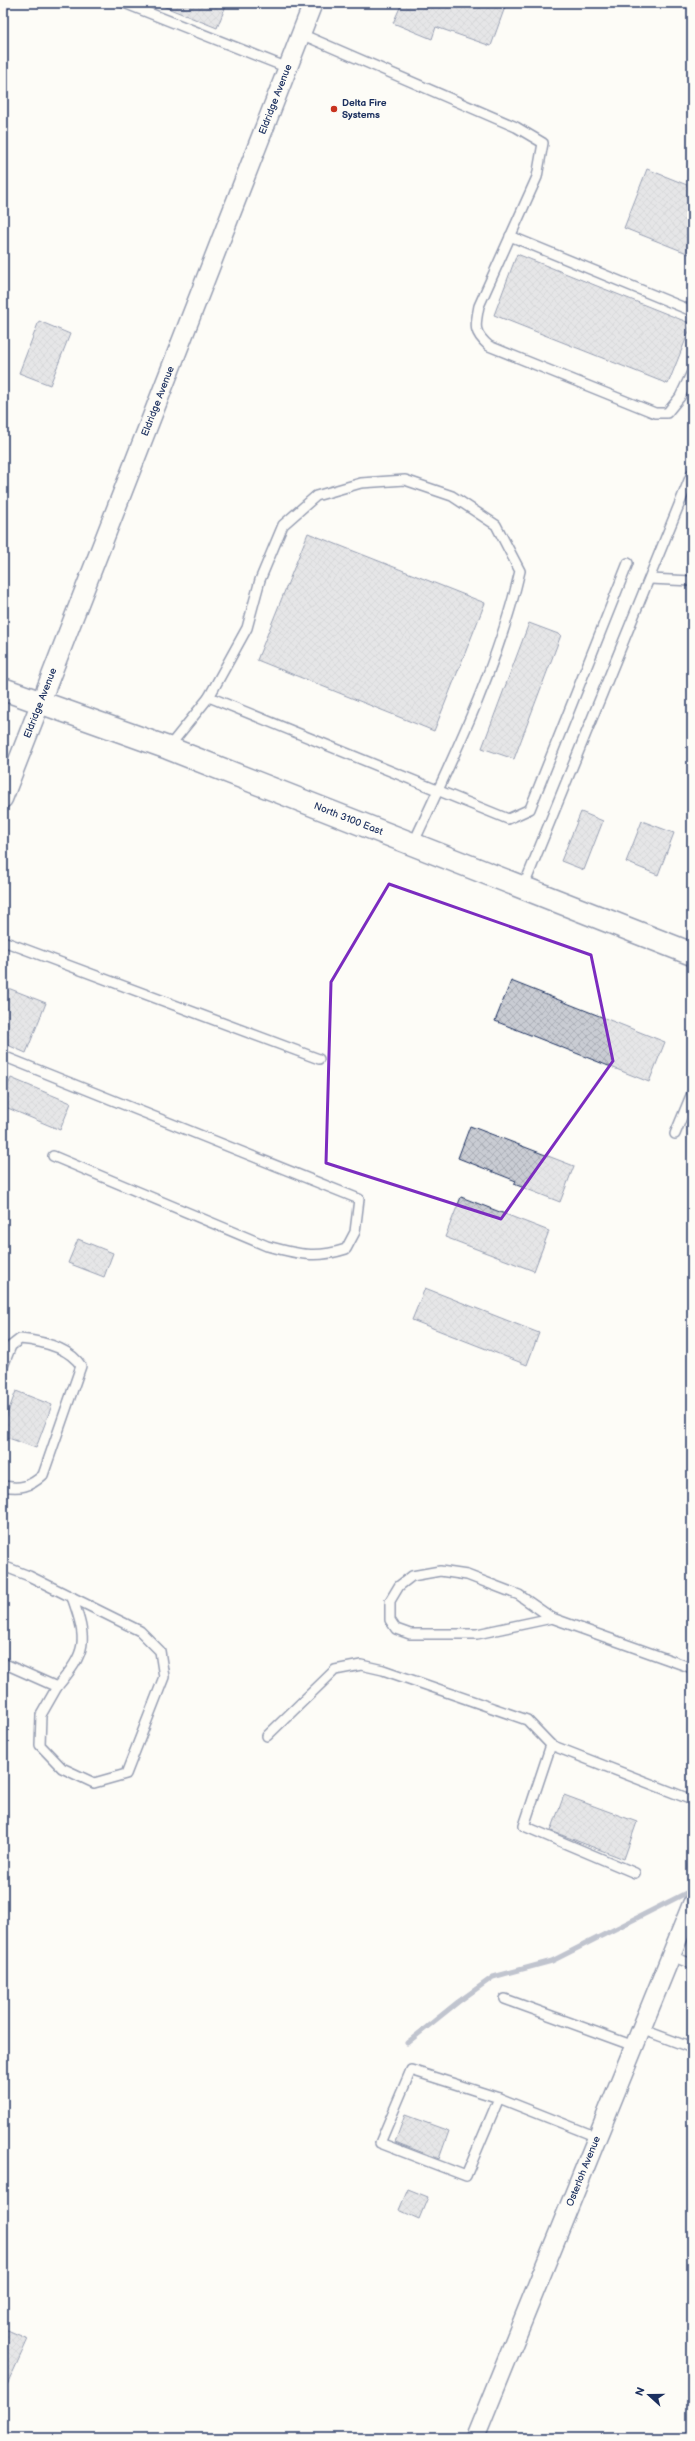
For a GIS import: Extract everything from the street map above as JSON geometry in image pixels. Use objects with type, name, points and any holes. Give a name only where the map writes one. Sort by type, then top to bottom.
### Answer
[{"type":"main road","name":"North 3100 East","points":[[3,689],[168,748],[692,954]]},
{"type":"street","name":"Eldridge Avenue","points":[[3,799],[314,3]]},
{"type":"street","name":"Osterloh Avenue","points":[[475,2438],[692,1904]]},
{"type":"lane","points":[[124,3],[288,68]]},
{"type":"lane","points":[[301,34],[516,126],[543,143],[537,177],[479,306],[475,323],[479,337],[489,346],[655,413],[667,413],[680,397],[692,372]]},
{"type":"lane","points":[[510,236],[692,311]]},
{"type":"lane","points":[[523,888],[692,473]]},
{"type":"lane","points":[[168,748],[209,697],[247,628],[260,580],[282,525],[316,496],[361,483],[405,480],[452,496],[496,525],[520,571],[511,610],[482,687],[413,844]]},
{"type":"lane","points":[[209,697],[438,789],[508,819],[530,809],[628,563]]},
{"type":"lane","points":[[650,579],[692,581]]},
{"type":"lane","points":[[3,941],[319,1059]]},
{"type":"lane","points":[[3,1056],[359,1199],[355,1232],[346,1249],[327,1255],[302,1256],[267,1246],[53,1156]]},
{"type":"lane","points":[[675,1134],[692,1093]]},
{"type":"lane","points":[[3,1366],[11,1346],[20,1339],[38,1341],[75,1356],[81,1366],[43,1475],[35,1483],[18,1489],[3,1486]]},
{"type":"lane","points":[[3,1566],[72,1597],[140,1630],[160,1651],[164,1677],[126,1774],[94,1783],[62,1768],[40,1745],[41,1715],[57,1687],[77,1662],[83,1639],[79,1616],[72,1597]]},
{"type":"lane","points":[[552,1618],[477,1634],[410,1634],[396,1629],[390,1620],[390,1601],[399,1586],[412,1576],[440,1571],[467,1575],[519,1595],[552,1618],[692,1668]]},
{"type":"lane","points":[[3,1663],[57,1687]]},
{"type":"lane","points":[[267,1736],[335,1670],[361,1665],[383,1670],[527,1720],[551,1745],[692,1800]]},
{"type":"lane","points":[[551,1745],[524,1826],[635,1873]]},
{"type":"lane","points":[[671,1956],[692,1964]]},
{"type":"lane","points":[[505,1999],[638,2037],[692,2048]]},
{"type":"lane","points":[[499,2098],[466,2176],[380,2143],[410,2070],[499,2098],[597,2137]]},
{"type":"highlighted area","points":[[389,884],[591,955],[613,1061],[501,1219],[326,1163],[331,982]]},
{"type":"building","points":[[155,3],[227,3],[217,28]]},
{"type":"building","points":[[402,3],[495,3],[505,7],[491,46],[436,27],[432,39],[393,23]]},
{"type":"building","points":[[647,169],[692,187],[692,255],[624,228]]},
{"type":"building","points":[[517,254],[692,324],[668,384],[494,315]]},
{"type":"building","points":[[39,321],[70,334],[50,385],[19,373]]},
{"type":"building","points":[[308,533],[485,603],[434,731],[257,660]]},
{"type":"building","points":[[529,623],[561,635],[514,759],[482,748]]},
{"type":"building","points":[[581,812],[603,821],[584,870],[561,861]]},
{"type":"building","points":[[642,821],[674,833],[658,875],[626,862]]},
{"type":"building","points":[[511,981],[665,1042],[649,1082],[495,1021]]},
{"type":"building","points":[[3,986],[46,1003],[26,1053],[3,1043]]},
{"type":"building","points":[[11,1078],[71,1103],[60,1130],[3,1106],[3,1097]]},
{"type":"building","points":[[470,1126],[574,1166],[560,1202],[514,1184],[516,1181],[458,1158]]},
{"type":"building","points":[[461,1197],[549,1231],[534,1271],[445,1237]]},
{"type":"building","points":[[78,1239],[113,1253],[104,1277],[68,1263]]},
{"type":"building","points":[[425,1288],[539,1333],[527,1365],[412,1320]]},
{"type":"building","points":[[16,1391],[52,1405],[36,1448],[3,1436],[3,1425]]},
{"type":"building","points":[[564,1795],[637,1822],[624,1859],[551,1831]]},
{"type":"building","points":[[405,2115],[449,2131],[439,2159],[395,2142]]},
{"type":"building","points":[[408,2189],[428,2197],[419,2219],[399,2210]]},
{"type":"building","points":[[3,2328],[28,2339],[3,2394]]},
{"type":"waterway","points":[[407,2043],[458,2002],[493,1977],[552,1961],[692,1890]]},
{"type":"place","name":"Delta Fire Systems","points":[[334,109]]}]
